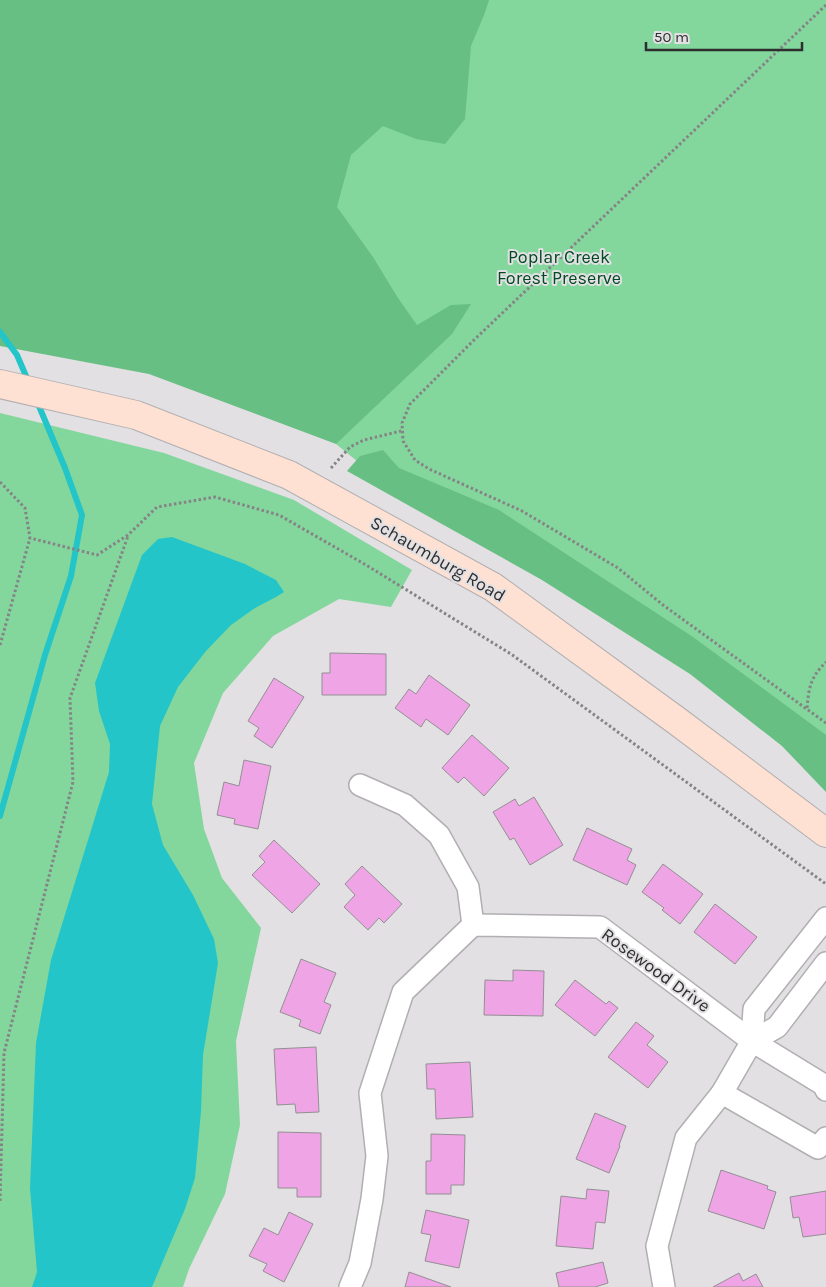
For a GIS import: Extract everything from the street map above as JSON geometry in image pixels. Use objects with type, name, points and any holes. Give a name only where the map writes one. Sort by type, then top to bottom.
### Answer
[{"type":"main road","name":"Schaumburg Road","points":[[8,386],[136,415],[289,476],[493,587],[678,721],[826,833]]},
{"type":"street","points":[[350,1287],[360,1263],[372,1199],[377,1156],[370,1093],[404,992],[472,925],[468,887],[439,835],[404,805],[360,785]]},
{"type":"street","points":[[664,1287],[657,1246],[686,1138],[722,1093],[752,1041],[754,1009],[826,918]]},
{"type":"street","name":"Rosewood Drive","points":[[472,925],[600,927],[752,1041],[824,1085],[826,1090]]},
{"type":"street","points":[[752,1041],[777,1027],[826,963]]},
{"type":"street","points":[[722,1093],[818,1148],[826,1138]]},
{"type":"path","points":[[826,5],[475,339],[410,404],[402,423],[401,431],[403,440],[416,460],[429,469],[522,511],[618,568],[664,605],[826,723]]},
{"type":"path","points":[[331,468],[350,448],[364,440],[401,431]]},
{"type":"path","points":[[0,482],[25,508],[30,538],[0,645]]},
{"type":"path","points":[[30,538],[97,555],[128,535],[157,507],[214,497],[279,515],[366,564],[511,654],[826,884]]},
{"type":"path","points":[[0,1201],[4,1053],[74,782],[70,698],[128,535]]},
{"type":"path","points":[[807,708],[809,686],[815,673],[826,662]]},
{"type":"green space","name":"Poplar Creek Forest Preserve","points":[[0,0],[826,0],[826,772],[717,692],[604,617],[373,474],[336,444]]},
{"type":"green space","points":[[0,0],[489,0],[471,46],[465,119],[445,144],[416,139],[383,126],[351,155],[337,207],[373,257],[417,325],[451,305],[471,304],[452,334],[336,444],[149,374],[0,346]]},
{"type":"green space","points":[[0,413],[164,453],[294,500],[412,570],[391,607],[339,599],[273,636],[223,693],[194,763],[204,829],[222,878],[261,928],[236,1041],[240,1125],[225,1194],[189,1269],[183,1287],[0,1287]]},
{"type":"green space","points":[[383,450],[399,468],[499,510],[693,637],[826,735],[826,792],[782,746],[690,674],[542,580],[347,471],[360,456]]},
{"type":"water","points":[[172,537],[245,564],[276,580],[284,592],[255,608],[231,625],[206,651],[178,687],[160,726],[152,804],[163,845],[193,895],[214,939],[218,963],[203,1055],[201,1111],[195,1178],[185,1209],[152,1287],[32,1287],[37,1272],[30,1188],[36,1043],[51,960],[109,772],[110,744],[99,711],[95,683],[142,555],[158,539]]},
{"type":"building","points":[[330,653],[386,654],[386,695],[322,695],[322,673],[330,673]]},
{"type":"building","points":[[429,675],[470,705],[448,735],[426,719],[421,727],[395,708],[409,689],[416,694]]},
{"type":"building","points":[[274,678],[304,697],[272,748],[254,736],[259,728],[248,721]]},
{"type":"building","points":[[472,735],[509,768],[484,796],[464,777],[458,783],[442,768]]},
{"type":"building","points":[[244,760],[271,766],[258,829],[234,824],[235,819],[217,815],[224,782],[239,786]]},
{"type":"building","points":[[534,797],[563,845],[530,865],[514,838],[510,840],[493,812],[515,799],[519,806]]},
{"type":"building","points":[[587,828],[632,849],[627,860],[636,865],[627,885],[573,860]]},
{"type":"building","points":[[274,840],[320,884],[292,913],[252,875],[265,862],[259,856]]},
{"type":"building","points":[[663,864],[703,894],[680,924],[662,910],[664,908],[642,892]]},
{"type":"building","points":[[362,866],[402,904],[384,923],[379,918],[368,930],[344,907],[355,895],[345,884]]},
{"type":"building","points":[[715,904],[757,937],[735,964],[694,932]]},
{"type":"building","points":[[301,959],[336,973],[324,1002],[331,1005],[320,1034],[299,1026],[301,1020],[280,1012]]},
{"type":"building","points":[[513,970],[544,971],[543,1016],[484,1015],[485,980],[513,981]]},
{"type":"building","points":[[575,980],[606,1004],[609,1001],[618,1008],[595,1036],[555,1005]]},
{"type":"building","points":[[636,1022],[654,1036],[647,1045],[668,1062],[648,1088],[608,1057]]},
{"type":"building","points":[[316,1047],[319,1112],[296,1113],[295,1104],[277,1105],[274,1049]]},
{"type":"building","points":[[470,1062],[473,1117],[436,1119],[435,1089],[427,1089],[426,1064]]},
{"type":"building","points":[[595,1113],[626,1126],[609,1173],[576,1159]]},
{"type":"building","points":[[278,1132],[321,1133],[321,1197],[297,1197],[297,1188],[278,1188]]},
{"type":"building","points":[[431,1134],[465,1135],[464,1185],[451,1185],[451,1194],[426,1194],[426,1161],[431,1161]]},
{"type":"building","points":[[721,1170],[768,1186],[767,1189],[776,1192],[764,1229],[708,1211]]},
{"type":"building","points":[[587,1189],[609,1191],[605,1223],[596,1222],[593,1249],[556,1246],[561,1196],[586,1199]]},
{"type":"building","points":[[826,1191],[826,1234],[803,1237],[799,1217],[793,1218],[790,1197]]},
{"type":"building","points":[[426,1210],[469,1220],[459,1268],[425,1261],[431,1235],[421,1233]]},
{"type":"building","points":[[289,1212],[313,1224],[284,1282],[263,1271],[267,1264],[249,1256],[264,1228],[278,1235]]},
{"type":"building","points":[[603,1262],[608,1283],[595,1287],[559,1287],[556,1273]]},
{"type":"building","points":[[409,1272],[451,1287],[405,1287]]},
{"type":"building","points":[[739,1273],[743,1281],[756,1274],[763,1287],[713,1287]]},
{"type":"waterway","points":[[0,332],[17,355],[29,383]]},
{"type":"waterway","points":[[0,816],[45,655],[71,576],[82,515],[65,468],[36,399]]}]
